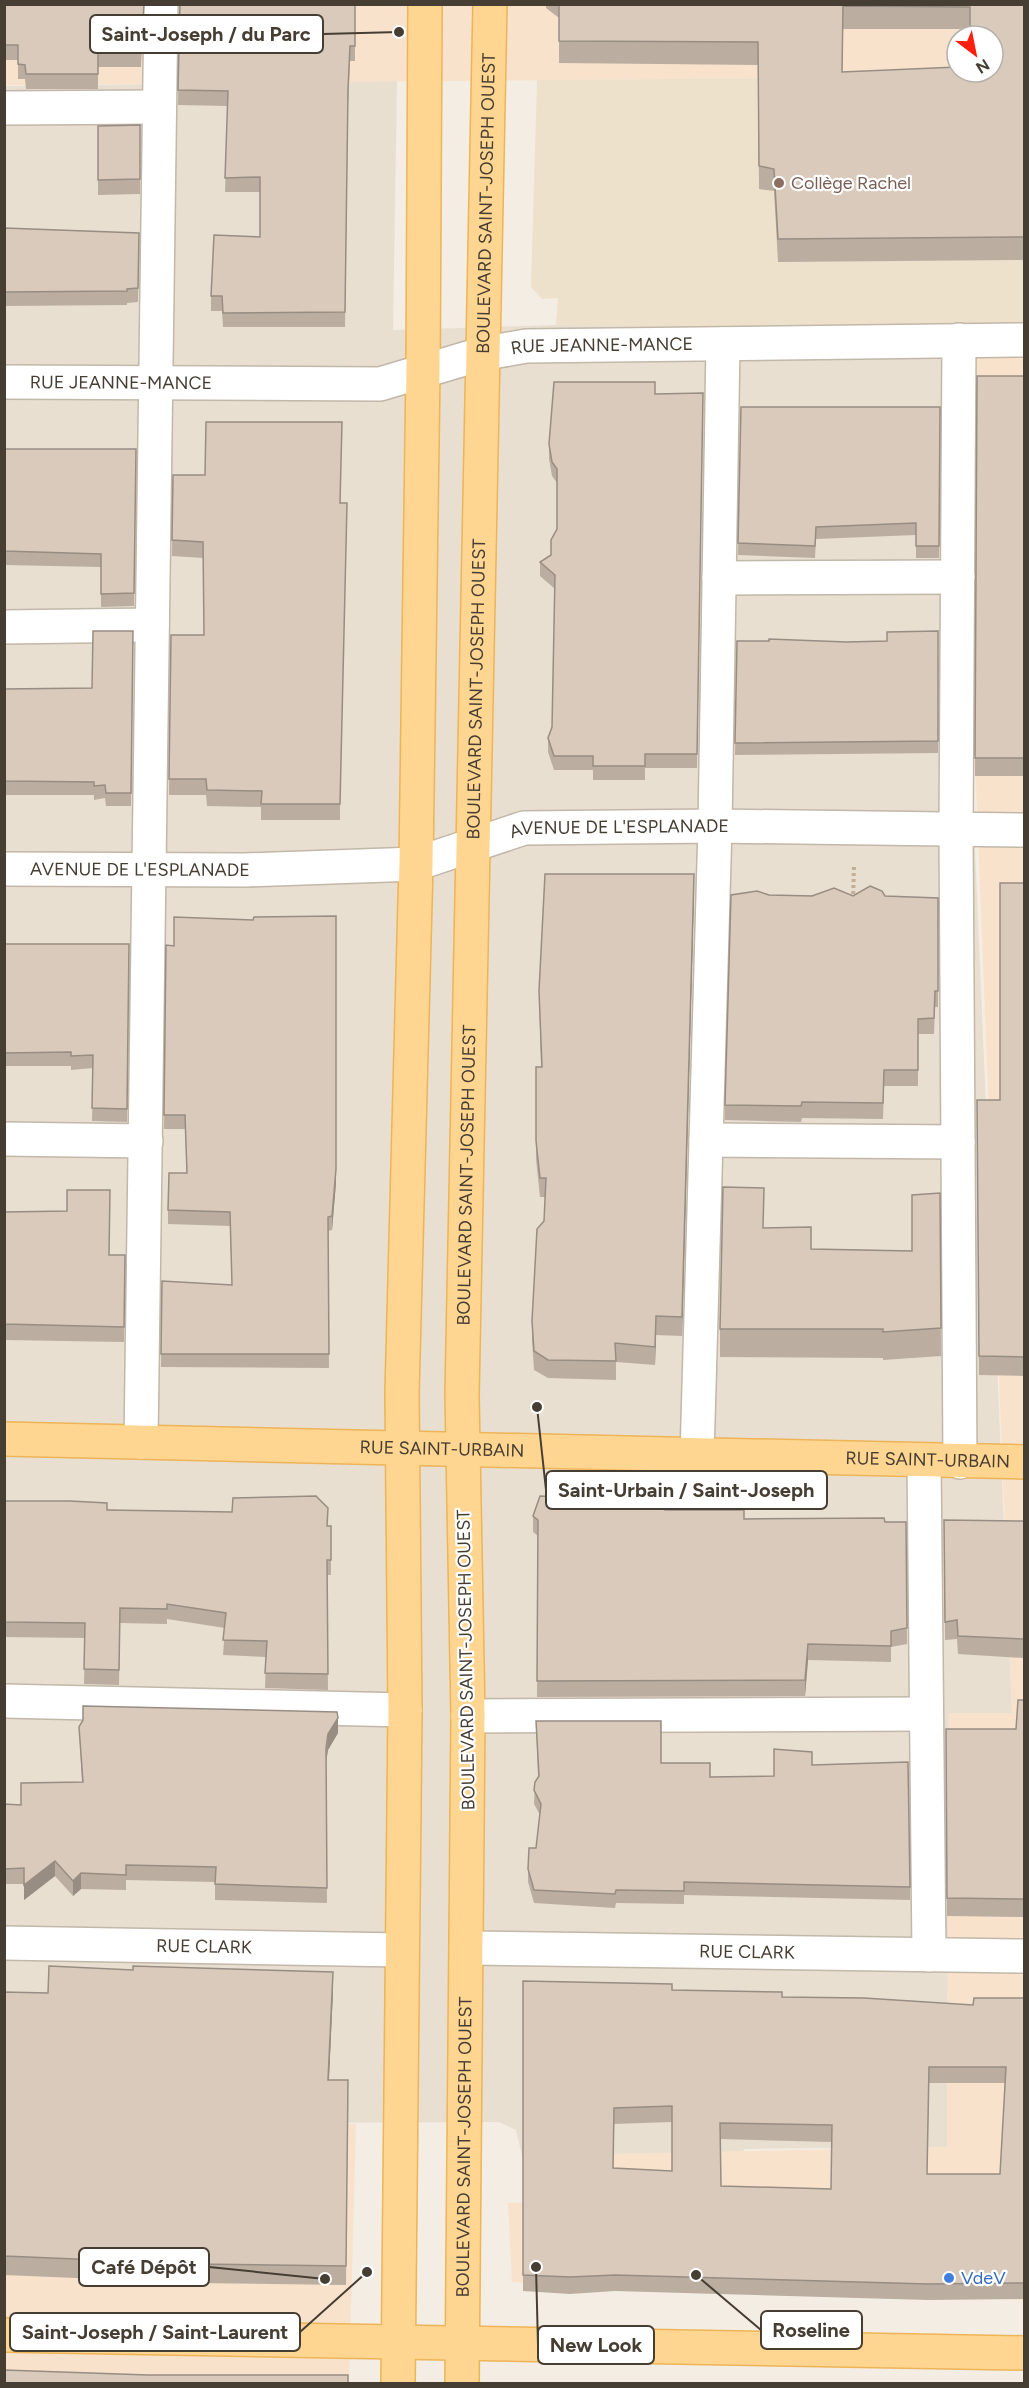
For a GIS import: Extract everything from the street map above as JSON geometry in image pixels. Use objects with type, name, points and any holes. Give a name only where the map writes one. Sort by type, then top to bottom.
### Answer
[{"type":"main road","points":[[398,2384],[405,1710],[402,1393],[416,864],[423,371],[425,4]]},
{"type":"main road","name":"BOULEVARD SAINT-JOSEPH OUEST","points":[[462,2384],[468,1948],[468,1716],[462,1395],[475,846],[481,354],[490,4]]},
{"type":"main road","name":"RUE SAINT-URBAIN","points":[[4,1439],[1024,1462]]},
{"type":"main road","points":[[4,2335],[463,2345],[1024,2353]]},
{"type":"street","points":[[141,1442],[161,4]]},
{"type":"street","points":[[4,108],[159,107]]},
{"type":"street","name":"RUE JEANNE-MANCE","points":[[4,381],[380,384],[481,354],[526,346],[1024,339]]},
{"type":"street","points":[[959,340],[956,830],[960,1462]]},
{"type":"street","points":[[697,1456],[715,826],[723,344]]},
{"type":"street","points":[[719,578],[958,577]]},
{"type":"street","points":[[4,627],[152,625]]},
{"type":"street","name":"AVENUE DE L'ESPLANADE","points":[[4,869],[245,870],[416,864],[475,846],[511,830],[525,828],[715,826],[1024,830]]},
{"type":"street","points":[[4,1139],[146,1141]]},
{"type":"street","points":[[706,1140],[958,1142]]},
{"type":"street","points":[[924,1461],[929,1955]]},
{"type":"street","points":[[4,1701],[405,1710]]},
{"type":"street","points":[[468,1716],[926,1714]]},
{"type":"street","name":"RUE CLARK","points":[[4,1943],[401,1950]]},
{"type":"street","name":"RUE CLARK","points":[[468,1948],[1024,1956]]},
{"type":"path","points":[[853,910],[854,866]]},
{"type":"shaded area","points":[[4,5],[1024,5],[1024,76],[1005,76],[1005,24],[945,24],[945,77],[5,85]]},
{"type":"shaded area","name":"Collège Rachel","points":[[1005,76],[1024,76],[1024,334],[556,325],[558,298],[542,299],[531,287],[537,80],[945,77],[945,84],[1005,84]]},
{"type":"shaded area","points":[[397,81],[393,330],[952,313],[1012,1713],[949,1713],[947,2147],[744,2149],[716,2294],[553,2288],[516,2130],[499,2122],[5,2124],[4,86]]},
{"type":"shaded area","points":[[1024,334],[1024,2300],[512,2282],[508,2203],[588,2201],[598,2154],[947,2147],[949,1713],[1012,1713],[959,341]]},
{"type":"shaded area","points":[[5,2124],[356,2124],[349,2383],[5,2384]]},
{"type":"building","points":[[4,4],[144,4],[141,53],[98,52],[98,74],[26,74],[25,65],[18,64],[18,45],[4,45]]},
{"type":"building","points":[[180,4],[355,4],[355,46],[350,46],[348,90],[345,312],[223,313],[222,296],[211,296],[214,235],[260,237],[260,177],[225,178],[228,91],[178,90]]},
{"type":"building","points":[[559,4],[1024,4],[1024,237],[778,239],[774,169],[759,166],[758,42],[559,41]],"holes":[[[843,6],[970,7],[970,24],[1005,24],[1005,84],[945,84],[945,68],[842,72]]]},
{"type":"building","points":[[140,125],[140,179],[98,180],[98,126]]},
{"type":"building","points":[[4,228],[139,233],[138,288],[127,289],[127,291],[4,292]]},
{"type":"building","points":[[977,376],[1024,376],[1024,758],[975,758]]},
{"type":"building","points":[[554,382],[655,382],[655,394],[703,393],[697,754],[645,754],[645,766],[593,766],[593,756],[554,756],[548,738],[552,727],[555,575],[540,562],[551,555],[551,540],[557,529],[557,469],[552,462],[549,444]]},
{"type":"building","points":[[741,407],[940,407],[939,546],[916,546],[916,523],[816,527],[815,546],[738,543]]},
{"type":"building","points":[[206,422],[342,422],[340,503],[347,503],[340,804],[261,804],[262,791],[207,790],[206,779],[169,779],[171,635],[204,635],[203,542],[172,540],[173,475],[205,475]]},
{"type":"building","points":[[4,449],[136,449],[134,593],[101,594],[101,554],[4,551]]},
{"type":"building","points":[[93,631],[133,631],[131,793],[106,793],[105,785],[94,786],[94,782],[4,781],[4,689],[92,688]]},
{"type":"building","points":[[938,631],[938,741],[735,743],[737,641],[769,641],[769,639],[887,641],[887,632]]},
{"type":"building","points":[[545,874],[694,874],[682,1317],[656,1316],[655,1347],[615,1343],[616,1361],[548,1360],[534,1351],[532,1321],[537,1229],[544,1221],[546,1178],[540,1178],[536,1141],[536,1067],[542,1067],[539,991]]},
{"type":"building","points":[[1000,883],[1024,883],[1024,1357],[979,1356],[977,1100],[1000,1100]]},
{"type":"building","points":[[870,886],[882,891],[885,896],[938,898],[938,991],[935,991],[934,1018],[918,1019],[918,1070],[884,1070],[883,1103],[802,1102],[801,1106],[725,1105],[731,895],[757,891],[769,895],[812,896],[834,888],[853,896]]},
{"type":"building","points":[[336,916],[336,1169],[332,1216],[328,1217],[329,1354],[161,1354],[162,1281],[232,1285],[230,1212],[168,1210],[169,1173],[187,1173],[185,1115],[164,1115],[166,945],[174,946],[174,917],[253,920],[254,917]]},
{"type":"building","points":[[4,944],[129,944],[127,1109],[92,1108],[93,1055],[71,1056],[71,1052],[4,1053]]},
{"type":"building","points":[[723,1187],[764,1188],[763,1228],[811,1227],[811,1249],[912,1251],[912,1195],[940,1193],[941,1328],[883,1332],[883,1329],[720,1329]]},
{"type":"building","points":[[67,1190],[110,1190],[109,1255],[125,1255],[124,1327],[4,1324],[4,1212],[67,1211]]},
{"type":"building","points":[[316,1496],[328,1508],[327,1526],[331,1526],[331,1560],[327,1560],[328,1674],[265,1673],[267,1641],[223,1640],[226,1613],[167,1604],[167,1609],[120,1608],[119,1670],[84,1669],[85,1623],[4,1622],[4,1501],[107,1503],[107,1510],[232,1512],[233,1498]]},
{"type":"building","points":[[540,1496],[665,1502],[665,1510],[744,1510],[744,1519],[884,1518],[885,1522],[906,1522],[907,1628],[891,1631],[891,1646],[808,1644],[805,1680],[537,1681],[538,1520],[533,1516]]},
{"type":"building","points":[[944,1520],[1024,1521],[1024,1639],[958,1636],[957,1620],[945,1622]]},
{"type":"building","points":[[1018,1700],[1024,1700],[1024,1899],[947,1898],[946,1729],[1016,1729]]},
{"type":"building","points":[[83,1706],[337,1712],[338,1718],[328,1734],[326,1748],[327,1888],[215,1884],[216,1867],[126,1865],[126,1875],[81,1873],[73,1881],[55,1861],[24,1885],[24,1868],[4,1869],[4,1804],[21,1805],[21,1783],[83,1782],[79,1727],[83,1720]]},
{"type":"building","points":[[536,1721],[661,1721],[661,1763],[710,1763],[710,1777],[774,1776],[774,1749],[812,1752],[812,1765],[908,1762],[910,1887],[684,1882],[684,1891],[616,1890],[615,1894],[534,1890],[528,1869],[529,1848],[536,1848],[541,1804],[534,1790],[539,1776]]},
{"type":"building","points":[[49,1966],[133,1970],[133,1966],[333,1972],[328,2080],[348,2080],[346,2266],[195,2264],[4,2256],[4,1992],[48,1993]]},
{"type":"building","points":[[523,1981],[672,1984],[672,1990],[782,1992],[782,1997],[864,1998],[973,2005],[974,1998],[1024,1998],[1024,2283],[928,2284],[615,2275],[570,2277],[523,2275]],"holes":[[[929,2067],[1006,2067],[1000,2174],[927,2174]],[[672,2106],[672,2171],[613,2168],[614,2108]],[[720,2123],[832,2125],[831,2189],[721,2186]]]},
{"type":"building","points":[[4,2370],[148,2375],[348,2375],[348,2384],[4,2384]]},
{"type":"place","name":"Saint-Joseph / du Parc","points":[[399,32]]},
{"type":"place","name":"Collège Rachel","points":[[779,183]]},
{"type":"place","name":"Saint-Urbain / Saint-Joseph","points":[[537,1407]]},
{"type":"place","name":"New Look","points":[[536,2267]]},
{"type":"place","name":"Saint-Joseph / Saint-Laurent","points":[[367,2272]]},
{"type":"place","name":"Roseline","points":[[696,2275]]},
{"type":"place","name":"VdeV","points":[[949,2278]]},
{"type":"place","name":"Café Dépôt","points":[[325,2279]]}]
